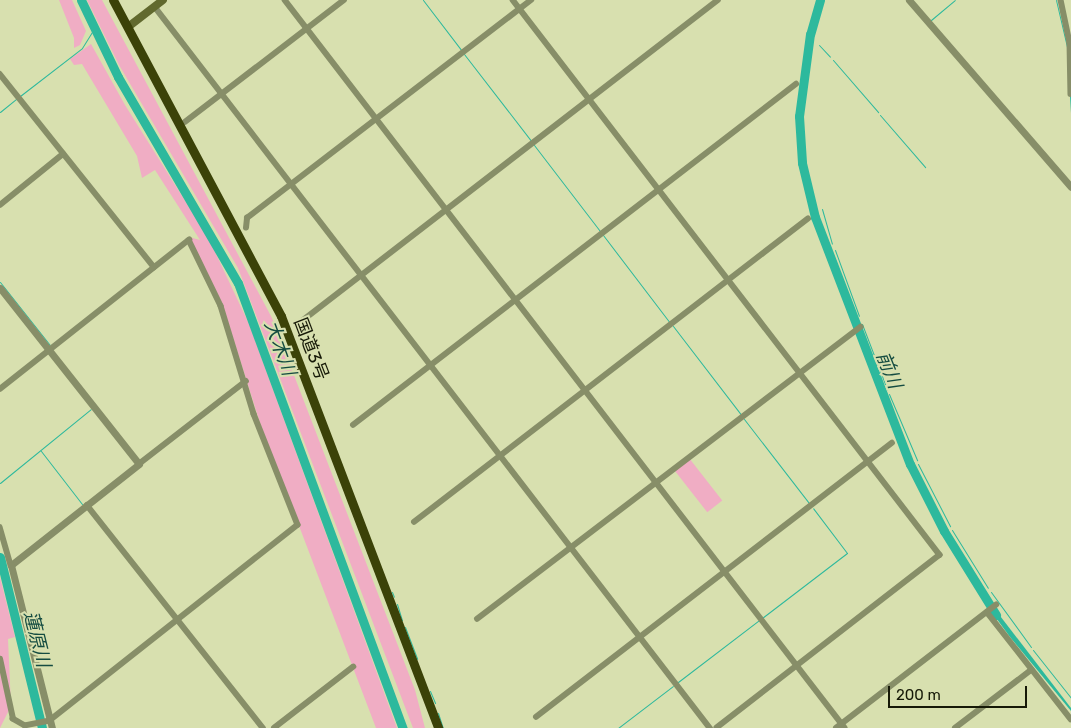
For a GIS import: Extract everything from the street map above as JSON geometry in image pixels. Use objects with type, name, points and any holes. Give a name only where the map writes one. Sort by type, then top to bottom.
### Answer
[{"type":"highway","name":"国道3号","points":[[113,0],[281,316],[438,728]]},
{"type":"main road","points":[[128,27],[163,0]]},
{"type":"street","points":[[285,0],[843,726]]},
{"type":"street","points":[[185,122],[344,0]]},
{"type":"street","points":[[513,0],[940,555],[717,728]]},
{"type":"street","points":[[246,228],[247,218],[531,0]]},
{"type":"street","points":[[302,321],[718,0]]},
{"type":"street","points":[[909,0],[1071,186]]},
{"type":"street","points":[[1061,0],[1070,43],[1071,94]]},
{"type":"street","points":[[155,7],[710,728]]},
{"type":"street","points":[[0,74],[154,267]]},
{"type":"street","points":[[352,425],[796,84]]},
{"type":"street","points":[[0,204],[64,154]]},
{"type":"street","points":[[414,522],[808,220]]},
{"type":"street","points":[[0,390],[188,240],[220,306],[298,525],[51,724],[25,726],[13,719],[0,659]]},
{"type":"street","points":[[0,288],[139,464]]},
{"type":"street","points":[[477,619],[848,332],[860,327]]},
{"type":"street","points":[[11,565],[246,381]]},
{"type":"street","points":[[536,717],[892,443]]},
{"type":"street","points":[[87,506],[262,728]]},
{"type":"street","points":[[0,527],[51,724]]},
{"type":"street","points":[[836,728],[843,726],[996,605]]},
{"type":"street","points":[[987,612],[1071,719]]},
{"type":"street","points":[[274,728],[353,667]]},
{"type":"street","points":[[955,728],[1031,670]]},
{"type":"shaded area","points":[[59,0],[72,0],[86,31],[80,45],[74,48],[74,38]]},
{"type":"shaded area","points":[[87,0],[102,0],[272,318],[415,690],[425,728],[413,728],[238,268],[119,65]]},
{"type":"shaded area","points":[[91,44],[125,105],[209,239],[249,324],[397,728],[376,728],[261,426],[222,303],[189,237],[200,240],[155,170],[142,178],[137,156],[82,64],[74,65],[70,59]]},
{"type":"shaded area","points":[[689,458],[722,501],[707,512],[674,470]]},
{"type":"shaded area","points":[[0,577],[15,637],[8,639],[11,706],[0,728]]},
{"type":"water","points":[[994,608],[1071,708],[1071,711],[1010,637],[991,611]]},
{"type":"waterway","name":"大木川","points":[[81,0],[118,77],[238,283],[403,728]]},
{"type":"waterway","points":[[423,0],[462,51]]},
{"type":"waterway","name":"前川","points":[[820,0],[810,34],[799,116],[802,163],[815,217],[910,464],[944,531],[996,615]]},
{"type":"waterway","points":[[931,20],[955,0]]},
{"type":"waterway","points":[[1056,0],[1067,47],[1071,113]]},
{"type":"waterway","points":[[20,96],[82,48],[94,29]]},
{"type":"waterway","points":[[819,45],[830,57]]},
{"type":"waterway","points":[[464,54],[532,142]]},
{"type":"waterway","points":[[833,60],[878,112]]},
{"type":"waterway","points":[[0,112],[17,98]]},
{"type":"waterway","points":[[880,115],[925,167]]},
{"type":"waterway","points":[[534,145],[600,231]]},
{"type":"waterway","points":[[822,209],[832,244]]},
{"type":"waterway","points":[[603,235],[670,323]]},
{"type":"waterway","points":[[835,250],[859,316]]},
{"type":"waterway","points":[[0,282],[50,345]]},
{"type":"waterway","points":[[862,324],[887,389]]},
{"type":"waterway","points":[[673,326],[742,416]]},
{"type":"waterway","points":[[889,394],[917,460]]},
{"type":"waterway","points":[[0,483],[91,409]]},
{"type":"waterway","points":[[744,419],[809,503]]},
{"type":"waterway","points":[[41,451],[82,504]]},
{"type":"waterway","points":[[918,464],[950,526]]},
{"type":"waterway","points":[[762,618],[847,553],[813,508]]},
{"type":"waterway","points":[[952,530],[988,588]]},
{"type":"waterway","name":"蓮原川","points":[[0,557],[42,728]]},
{"type":"waterway","points":[[392,592],[394,597]]},
{"type":"waterway","points":[[991,592],[1031,647]]},
{"type":"waterway","points":[[397,604],[402,620]]},
{"type":"waterway","points":[[678,682],[759,620]]},
{"type":"waterway","points":[[405,627],[417,659]]},
{"type":"waterway","points":[[1033,650],[1071,698]]},
{"type":"waterway","points":[[618,728],[673,686]]},
{"type":"waterway","points":[[430,691],[435,703]]},
{"type":"waterway","points":[[438,713],[443,728]]}]
